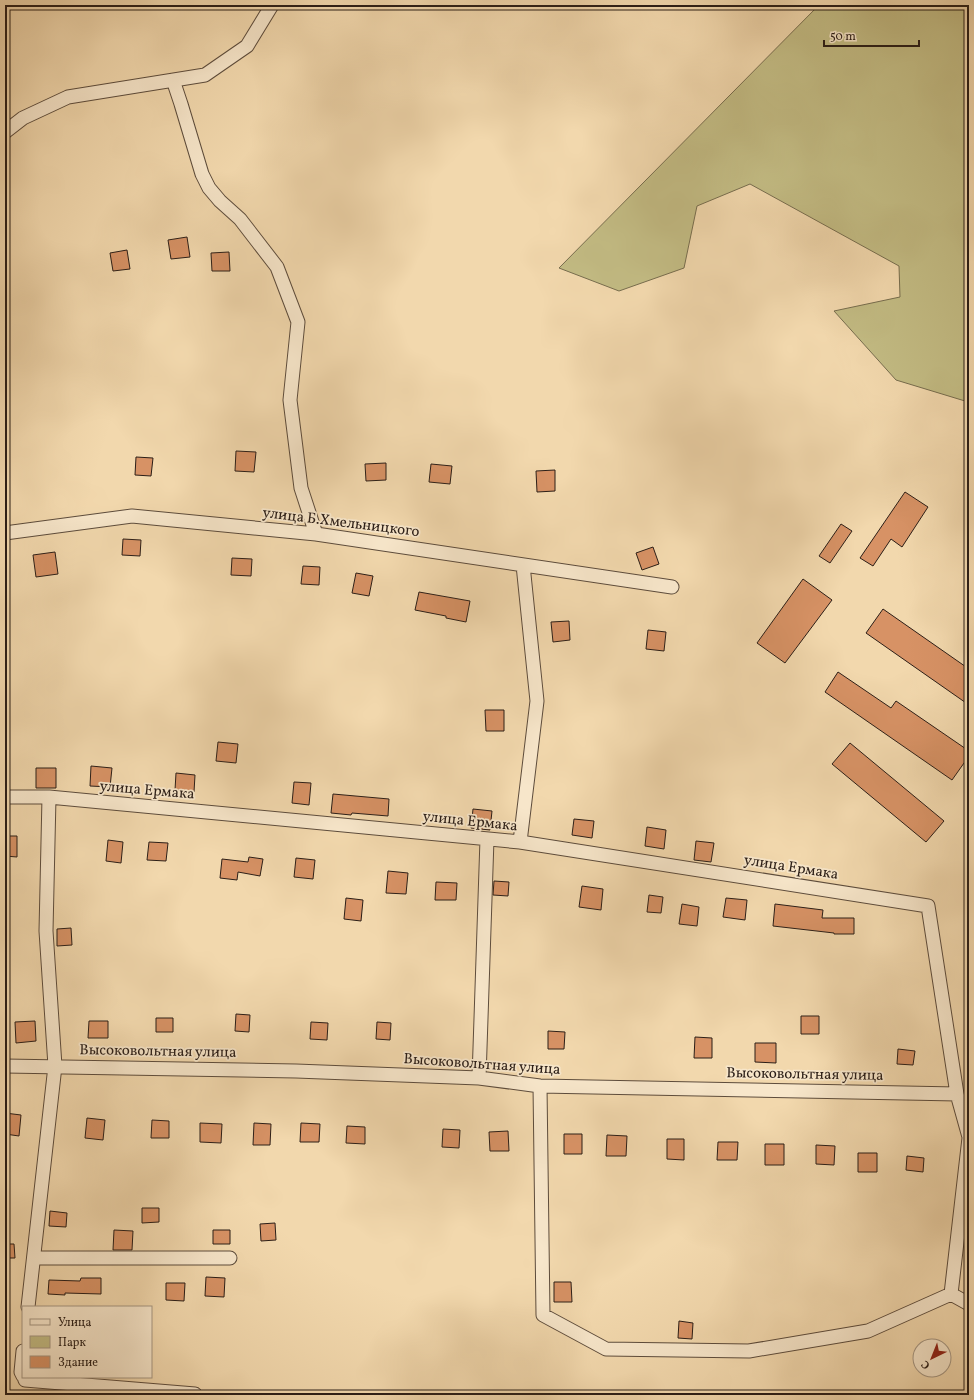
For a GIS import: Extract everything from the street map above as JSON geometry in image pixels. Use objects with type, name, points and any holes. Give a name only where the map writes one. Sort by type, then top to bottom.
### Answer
[{"type":"street","points":[[5,132],[23,118],[68,96],[206,75],[247,46],[272,5]]},
{"type":"street","points":[[173,80],[202,174],[209,188],[220,201],[240,219],[277,267],[298,322],[290,400],[301,488],[316,534]]},
{"type":"street","name":"улица Б.Хмельницкого","points":[[5,533],[132,516],[316,534],[672,587]]},
{"type":"street","points":[[520,842],[536,701],[523,565]]},
{"type":"street","name":"улица Ермака","points":[[5,797],[50,798],[520,842],[928,906],[957,1094]]},
{"type":"street","points":[[28,1306],[55,1066],[46,931],[50,798]]},
{"type":"street","points":[[479,1078],[487,839]]},
{"type":"street","name":"Высоковольтная улица","points":[[5,1066],[296,1071],[479,1078],[540,1086],[957,1094]]},
{"type":"street","points":[[540,1086],[543,1315],[606,1349],[749,1351],[868,1331],[951,1294]]},
{"type":"street","points":[[951,1294],[969,1137],[957,1094]]},
{"type":"street","points":[[34,1258],[230,1258]]},
{"type":"street","points":[[951,1294],[969,1304]]},
{"type":"street","points":[[22,1362],[22,1374]]},
{"type":"street","points":[[24,1378],[25,1380],[195,1394]]},
{"type":"green space","points":[[819,5],[969,5],[969,404],[965,401],[896,380],[834,311],[900,297],[899,266],[750,184],[697,206],[684,268],[619,291],[559,268]]},
{"type":"building","points":[[187,237],[190,257],[171,259],[168,240]]},
{"type":"building","points":[[127,250],[130,269],[113,271],[110,253]]},
{"type":"building","points":[[229,252],[230,271],[212,271],[211,253]]},
{"type":"building","points":[[236,451],[256,452],[254,472],[235,471]]},
{"type":"building","points":[[136,457],[153,458],[151,476],[135,475]]},
{"type":"building","points":[[386,463],[386,480],[366,481],[365,464]]},
{"type":"building","points":[[431,464],[452,466],[450,484],[429,482]]},
{"type":"building","points":[[555,470],[555,491],[537,492],[536,471]]},
{"type":"building","points":[[905,492],[928,507],[902,547],[891,539],[873,566],[860,558]]},
{"type":"building","points":[[841,524],[852,531],[830,563],[819,556]]},
{"type":"building","points":[[123,539],[141,540],[140,556],[122,555]]},
{"type":"building","points":[[653,547],[659,564],[642,570],[636,553]]},
{"type":"building","points":[[55,552],[58,574],[36,577],[33,555]]},
{"type":"building","points":[[232,558],[252,559],[251,576],[231,575]]},
{"type":"building","points":[[303,566],[320,567],[319,585],[301,584]]},
{"type":"building","points":[[356,573],[373,576],[369,596],[352,593]]},
{"type":"building","points":[[803,579],[832,600],[785,663],[757,643]]},
{"type":"building","points":[[419,592],[470,601],[466,622],[446,618],[446,616],[415,610]]},
{"type":"building","points":[[883,609],[969,669],[969,705],[866,633]]},
{"type":"building","points":[[569,621],[570,640],[553,642],[551,622]]},
{"type":"building","points":[[648,630],[666,632],[664,651],[646,649]]},
{"type":"building","points":[[838,672],[891,708],[896,701],[969,751],[969,756],[952,780],[825,692]]},
{"type":"building","points":[[485,710],[504,710],[504,731],[486,731]]},
{"type":"building","points":[[218,742],[238,744],[236,763],[216,761]]},
{"type":"building","points":[[850,743],[944,821],[926,842],[832,764]]},
{"type":"building","points":[[91,766],[112,768],[110,787],[90,786]]},
{"type":"building","points":[[36,768],[56,768],[56,788],[36,788]]},
{"type":"building","points":[[176,773],[195,775],[194,792],[175,790]]},
{"type":"building","points":[[294,782],[311,783],[309,805],[292,803]]},
{"type":"building","points":[[333,794],[389,799],[388,816],[331,813]]},
{"type":"building","points":[[473,809],[492,811],[490,830],[471,828]]},
{"type":"building","points":[[574,819],[594,821],[592,838],[572,835]]},
{"type":"building","points":[[647,827],[666,830],[664,849],[645,846]]},
{"type":"building","points":[[5,836],[17,836],[17,857],[5,856]]},
{"type":"building","points":[[108,840],[123,842],[121,863],[106,861]]},
{"type":"building","points":[[696,841],[714,843],[711,862],[694,860]]},
{"type":"building","points":[[149,842],[168,843],[166,861],[147,860]]},
{"type":"building","points":[[249,857],[263,859],[260,876],[238,872],[237,880],[220,878],[222,859],[248,862]]},
{"type":"building","points":[[296,858],[315,860],[313,879],[294,877]]},
{"type":"building","points":[[388,871],[408,873],[406,894],[386,893]]},
{"type":"building","points":[[494,881],[509,882],[508,896],[493,895]]},
{"type":"building","points":[[436,882],[457,883],[456,900],[435,900]]},
{"type":"building","points":[[582,886],[603,889],[601,910],[579,907]]},
{"type":"building","points":[[649,895],[663,897],[661,913],[647,912]]},
{"type":"building","points":[[346,898],[363,900],[361,921],[344,919]]},
{"type":"building","points":[[726,898],[747,900],[745,920],[723,917]]},
{"type":"building","points":[[682,904],[699,907],[697,926],[679,924]]},
{"type":"building","points":[[775,904],[823,910],[822,918],[854,918],[854,934],[834,934],[773,926]]},
{"type":"building","points":[[71,928],[72,945],[57,946],[57,929]]},
{"type":"building","points":[[236,1014],[250,1015],[249,1032],[235,1031]]},
{"type":"building","points":[[801,1016],[819,1016],[819,1034],[801,1034]]},
{"type":"building","points":[[156,1018],[173,1018],[173,1032],[156,1032]]},
{"type":"building","points":[[35,1021],[36,1041],[16,1043],[15,1022]]},
{"type":"building","points":[[89,1021],[108,1021],[108,1038],[88,1038]]},
{"type":"building","points":[[311,1022],[328,1023],[327,1040],[310,1039]]},
{"type":"building","points":[[377,1022],[391,1023],[390,1040],[376,1039]]},
{"type":"building","points":[[548,1031],[565,1032],[564,1049],[548,1049]]},
{"type":"building","points":[[695,1037],[712,1038],[712,1058],[694,1058]]},
{"type":"building","points":[[755,1043],[776,1043],[776,1063],[755,1062]]},
{"type":"building","points":[[898,1049],[915,1051],[913,1065],[897,1064]]},
{"type":"building","points":[[5,1113],[21,1115],[19,1136],[5,1134]]},
{"type":"building","points":[[87,1118],[105,1120],[103,1140],[85,1138]]},
{"type":"building","points":[[152,1120],[169,1121],[169,1138],[151,1138]]},
{"type":"building","points":[[200,1123],[222,1124],[221,1143],[200,1142]]},
{"type":"building","points":[[254,1123],[271,1124],[270,1145],[253,1145]]},
{"type":"building","points":[[301,1123],[320,1124],[319,1142],[300,1142]]},
{"type":"building","points":[[347,1126],[365,1127],[365,1144],[346,1143]]},
{"type":"building","points":[[443,1129],[460,1130],[459,1148],[442,1147]]},
{"type":"building","points":[[508,1131],[509,1151],[490,1151],[489,1132]]},
{"type":"building","points":[[564,1134],[582,1134],[582,1154],[564,1154]]},
{"type":"building","points":[[607,1135],[627,1136],[626,1156],[606,1156]]},
{"type":"building","points":[[667,1139],[684,1139],[684,1160],[667,1159]]},
{"type":"building","points":[[718,1142],[738,1142],[737,1160],[717,1160]]},
{"type":"building","points":[[765,1144],[784,1144],[784,1165],[765,1165]]},
{"type":"building","points":[[816,1145],[835,1146],[834,1165],[816,1164]]},
{"type":"building","points":[[858,1153],[877,1153],[877,1172],[858,1172]]},
{"type":"building","points":[[907,1156],[924,1158],[923,1172],[906,1170]]},
{"type":"building","points":[[142,1208],[159,1208],[159,1222],[142,1223]]},
{"type":"building","points":[[50,1211],[67,1213],[66,1227],[49,1226]]},
{"type":"building","points":[[275,1223],[276,1240],[261,1241],[260,1224]]},
{"type":"building","points":[[114,1230],[133,1231],[132,1250],[113,1250]]},
{"type":"building","points":[[213,1230],[230,1230],[230,1244],[213,1244]]},
{"type":"building","points":[[5,1244],[14,1244],[15,1258],[5,1258]]},
{"type":"building","points":[[206,1277],[225,1278],[224,1297],[205,1296]]},
{"type":"building","points":[[81,1278],[101,1278],[101,1294],[48,1294],[49,1280],[80,1281]]},
{"type":"building","points":[[554,1282],[571,1282],[572,1302],[554,1302]]},
{"type":"building","points":[[166,1283],[185,1283],[184,1301],[166,1300]]},
{"type":"building","points":[[679,1321],[693,1323],[692,1339],[678,1338]]}]
